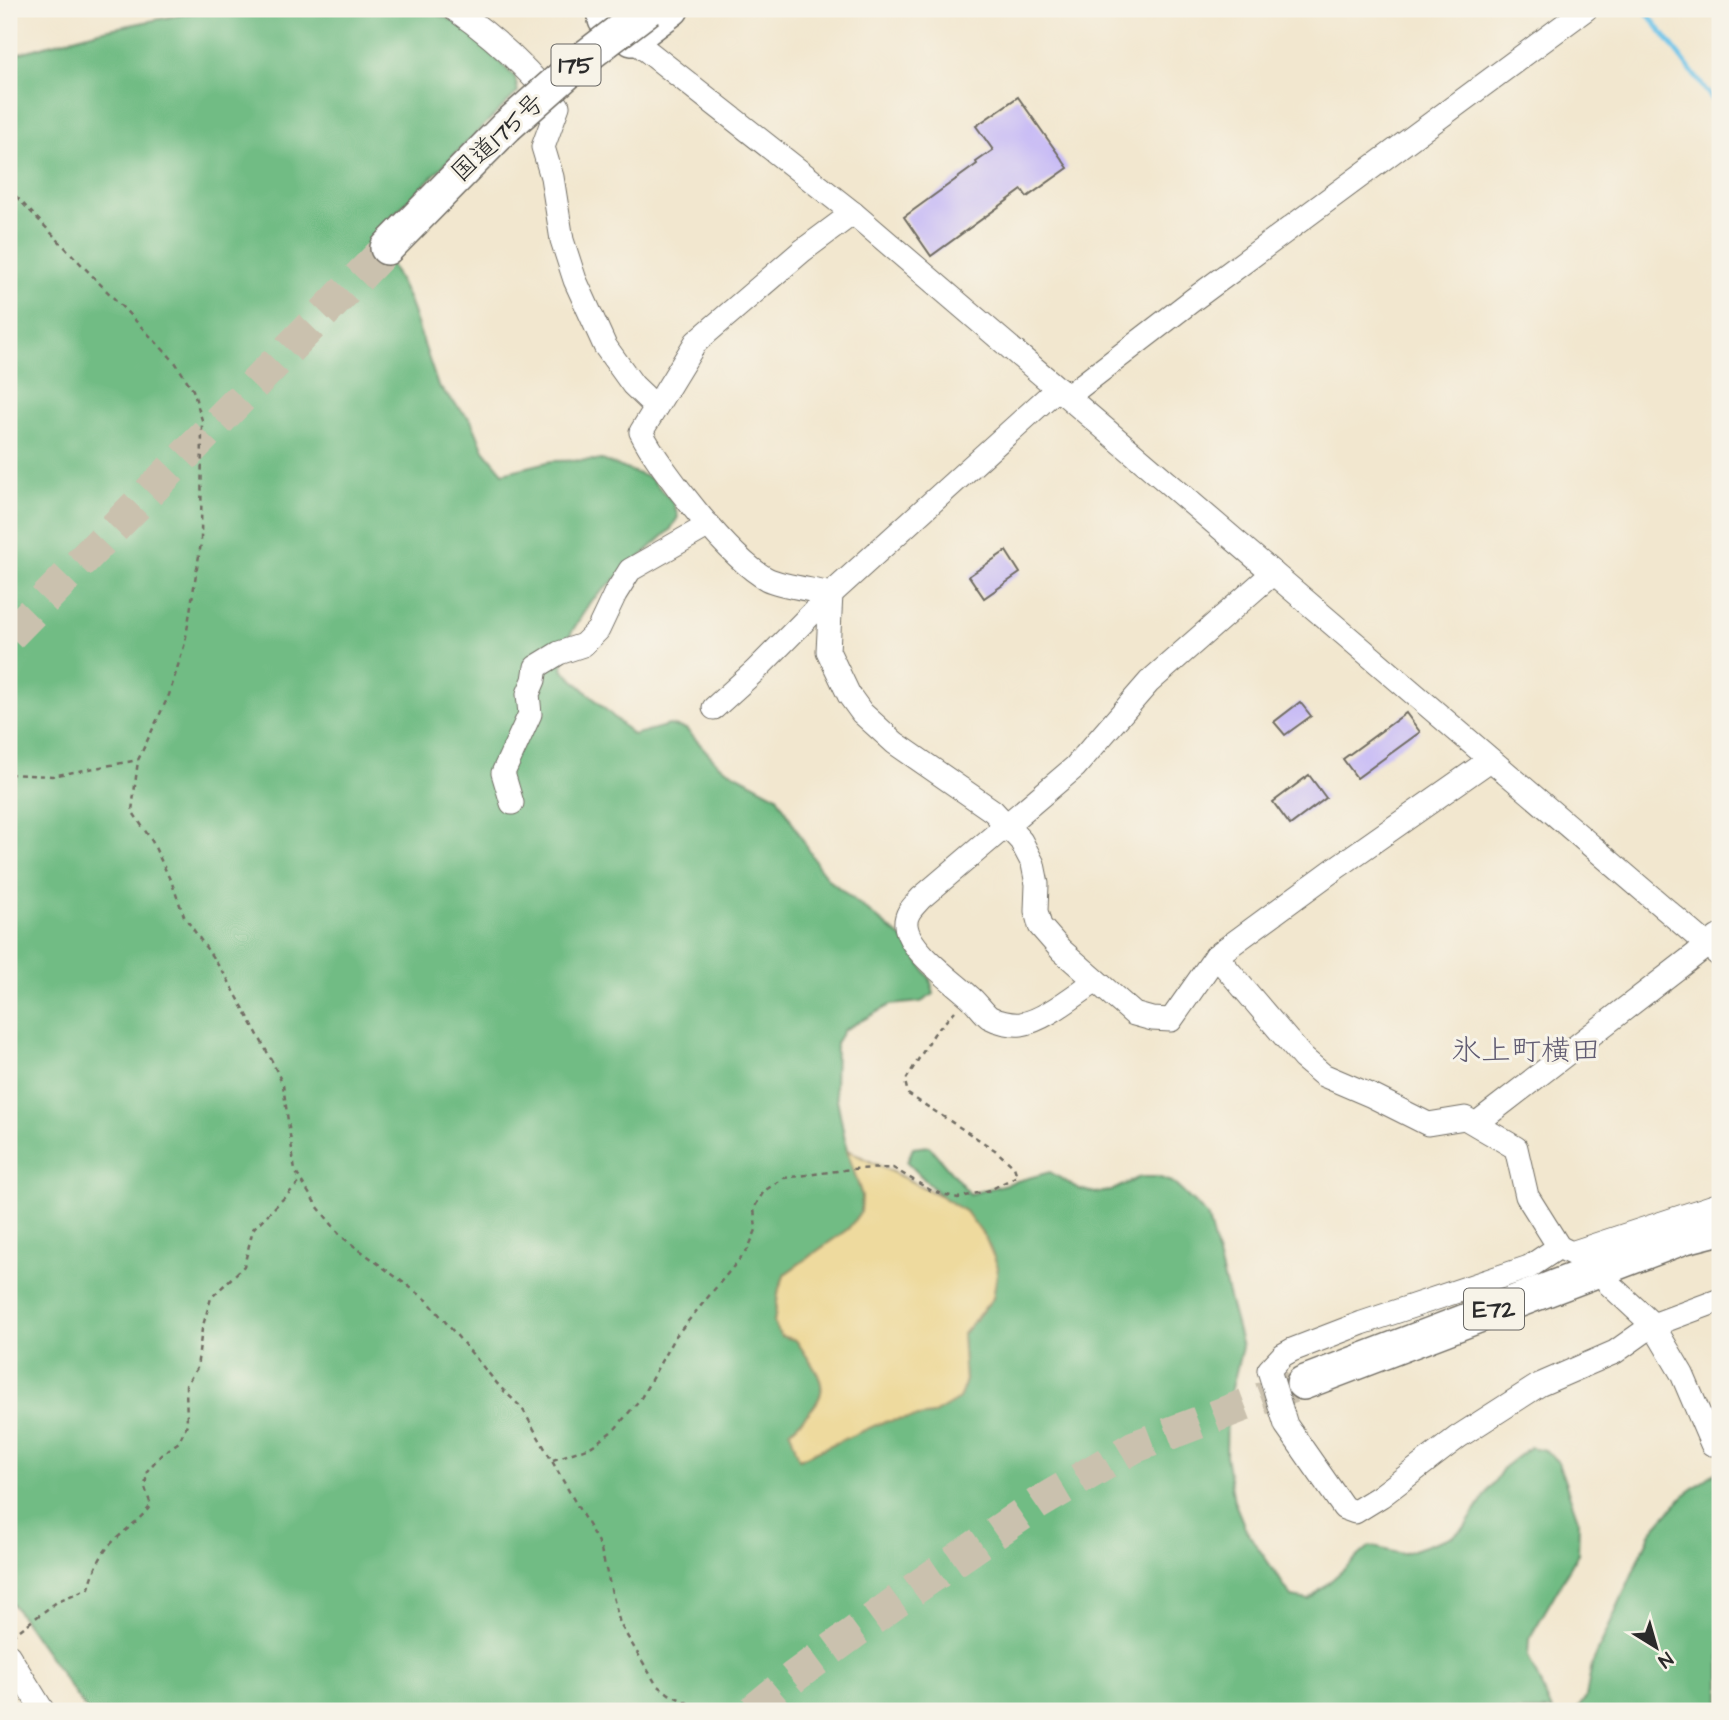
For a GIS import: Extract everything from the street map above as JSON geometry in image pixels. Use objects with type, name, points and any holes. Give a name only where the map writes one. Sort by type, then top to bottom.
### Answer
[{"type":"highway","name":"国道175号","points":[[387,248],[507,125],[584,58],[648,9]]},
{"type":"highway","name":"175","points":[[632,39],[672,9]]},
{"type":"highway","name":"E72","points":[[1303,1383],[1685,1237],[1720,1228]]},
{"type":"street","points":[[454,9],[479,27],[536,78],[558,106],[543,146],[552,177],[562,240],[575,280],[605,346],[633,385],[656,407]]},
{"type":"street","points":[[714,708],[755,671],[831,594],[1063,392],[1194,299],[1586,9]]},
{"type":"street","points":[[632,39],[853,213],[1490,760],[1716,946],[1477,1123]]},
{"type":"street","points":[[831,594],[768,580],[732,550],[651,453],[641,432],[696,342],[802,251],[853,213]]},
{"type":"street","points":[[512,803],[503,773],[530,714],[528,694],[536,667],[559,653],[583,645],[598,630],[615,593],[630,570],[709,525]]},
{"type":"street","points":[[1096,981],[1041,1016],[1022,1024],[1007,1024],[990,1017],[932,965],[916,946],[906,927],[908,912],[1074,767],[1149,682],[1273,573]]},
{"type":"street","points":[[831,594],[828,651],[856,704],[895,743],[963,793],[993,811],[1021,841],[1033,864],[1037,884],[1036,911],[1040,926],[1061,950],[1134,1014],[1152,1019],[1171,1020],[1216,956],[1490,760]]},
{"type":"street","points":[[1216,956],[1303,1058],[1323,1075],[1427,1124],[1465,1118],[1516,1148],[1527,1196],[1559,1247],[1571,1253],[1720,1204]]},
{"type":"street","points":[[1559,1247],[1529,1266],[1292,1350],[1283,1355],[1269,1370],[1286,1426],[1344,1508],[1355,1512],[1364,1507],[1458,1437],[1539,1385],[1615,1352],[1653,1325],[1720,1300]]},
{"type":"street","points":[[1609,1284],[1653,1325],[1682,1374],[1712,1444]]},
{"type":"street","points":[[9,1656],[44,1711]]},
{"type":"path","points":[[9,189],[175,362],[193,390],[202,420],[201,543],[185,643],[169,695],[138,760],[132,811],[152,841],[184,916],[227,978],[272,1060],[283,1085],[295,1171],[317,1206],[342,1237],[427,1300],[500,1387],[522,1408],[600,1545],[620,1624],[656,1684],[692,1705],[803,1704],[814,1711]]},
{"type":"path","points":[[9,774],[51,776],[138,760]]},
{"type":"path","points":[[553,1460],[592,1446],[615,1429],[641,1398],[674,1338],[748,1249],[756,1230],[754,1208],[764,1191],[784,1178],[852,1169],[893,1168],[932,1191],[958,1198],[990,1190],[1017,1176],[1014,1167],[995,1150],[908,1094],[905,1081],[934,1034],[969,996]]},
{"type":"path","points":[[9,1639],[58,1601],[89,1588],[94,1569],[108,1548],[146,1513],[151,1505],[145,1488],[147,1471],[161,1455],[179,1442],[187,1424],[186,1385],[197,1368],[202,1329],[211,1298],[244,1266],[253,1229],[301,1181]]},
{"type":"green space","points":[[200,9],[424,9],[459,23],[515,77],[518,92],[375,233],[409,300],[438,386],[471,420],[484,450],[503,473],[552,461],[602,460],[650,478],[673,502],[678,517],[670,530],[590,602],[565,643],[562,669],[633,735],[669,725],[686,729],[719,765],[777,796],[828,879],[904,940],[930,979],[934,994],[921,1002],[890,1005],[844,1030],[836,1043],[835,1089],[847,1150],[862,1196],[861,1212],[848,1229],[785,1274],[779,1289],[774,1323],[781,1336],[796,1340],[820,1379],[822,1388],[814,1406],[790,1431],[800,1459],[883,1421],[932,1415],[959,1398],[965,1383],[962,1335],[993,1298],[967,1213],[941,1196],[907,1162],[913,1148],[929,1146],[970,1194],[1050,1172],[1079,1189],[1095,1193],[1111,1191],[1140,1177],[1157,1177],[1172,1182],[1207,1215],[1242,1347],[1227,1409],[1226,1456],[1234,1501],[1246,1530],[1292,1597],[1309,1600],[1370,1546],[1402,1554],[1453,1536],[1465,1527],[1504,1467],[1530,1447],[1545,1450],[1558,1462],[1579,1522],[1578,1554],[1529,1639],[1528,1656],[1552,1711],[87,1711],[9,1599],[9,1495],[14,1483],[9,1467],[9,56],[99,31]]},
{"type":"green space","points":[[1720,1469],[1720,1711],[1576,1711],[1586,1697],[1592,1664],[1651,1532],[1683,1496]]},
{"type":"sand","points":[[847,1150],[941,1196],[967,1213],[986,1239],[998,1267],[993,1298],[962,1335],[965,1383],[959,1399],[932,1415],[883,1422],[799,1459],[790,1431],[814,1406],[822,1388],[820,1379],[796,1340],[781,1336],[774,1323],[779,1289],[785,1274],[848,1229],[861,1212],[862,1196]]},
{"type":"building","points":[[1018,97],[1068,168],[1027,197],[1022,190],[931,256],[904,217],[993,150],[976,126]]},
{"type":"building","points":[[1006,551],[1020,573],[984,598],[969,576]]},
{"type":"building","points":[[1300,702],[1311,716],[1285,735],[1274,722]]},
{"type":"building","points":[[1406,713],[1420,732],[1357,778],[1343,759]]},
{"type":"building","points":[[1309,775],[1326,798],[1290,825],[1273,802]]},
{"type":"waterway","points":[[1644,9],[1720,109]]},
{"type":"tunnel","points":[[9,636],[387,248]]},
{"type":"tunnel","points":[[753,1711],[795,1676],[914,1589],[1037,1504],[1134,1447],[1303,1383]]},
{"type":"district","name":"氷上町横田","points":[[1526,1050]]}]
